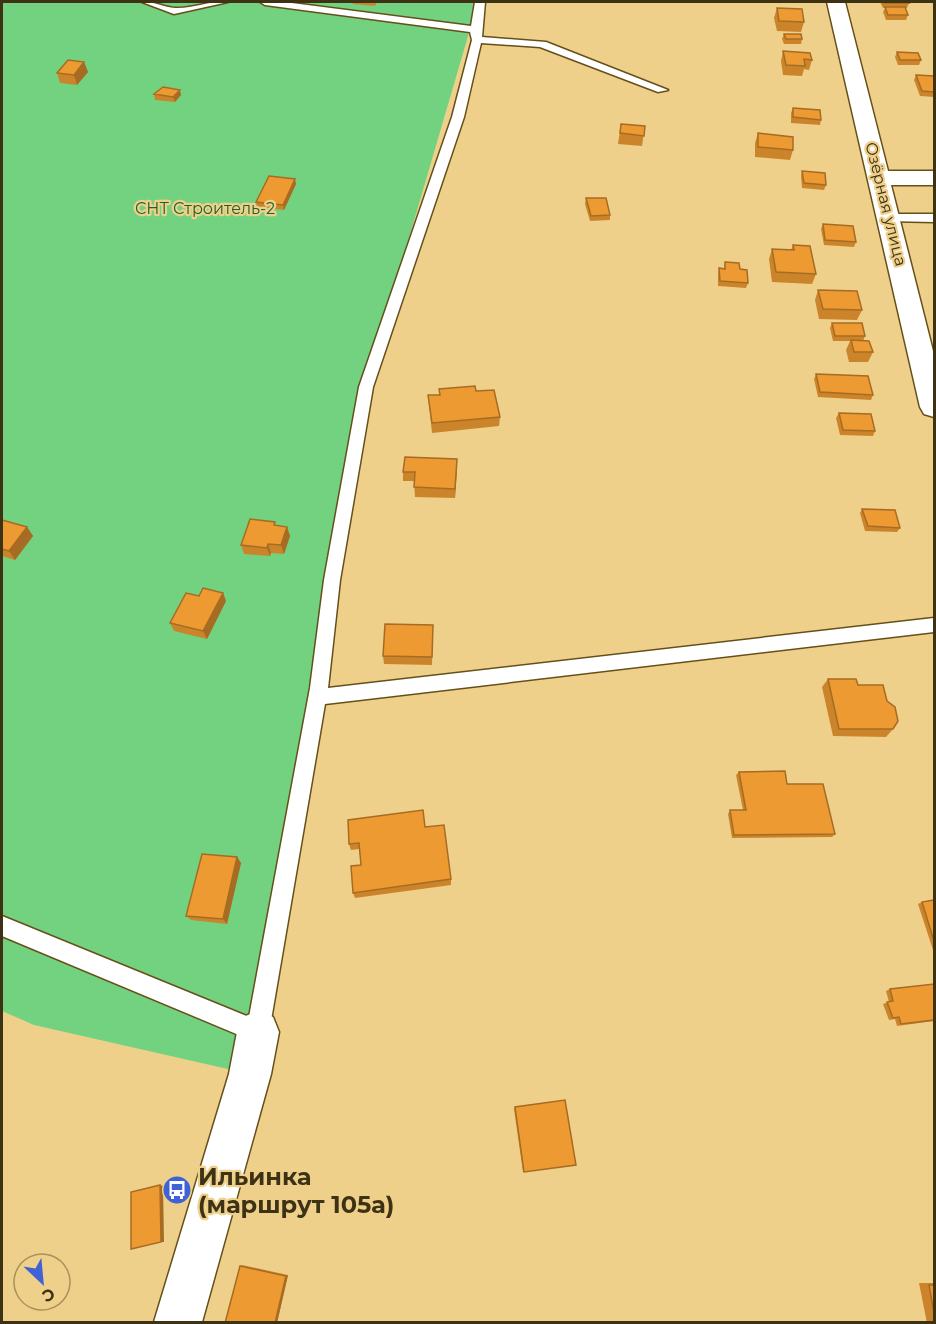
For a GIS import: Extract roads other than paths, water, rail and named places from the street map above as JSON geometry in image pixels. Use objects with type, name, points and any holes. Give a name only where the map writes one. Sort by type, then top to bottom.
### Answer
[{"type":"street","name":"Озёрная улица","points":[[836,2],[934,407]]},
{"type":"street","points":[[880,178],[934,178]]},
{"type":"street","points":[[178,1323],[250,1074],[258,1032]]},
{"type":"lane","points":[[147,2],[174,11],[223,2]]},
{"type":"lane","points":[[265,2],[542,44],[663,90]]},
{"type":"lane","points":[[2,926],[258,1032],[317,697],[332,580],[366,387],[458,117],[476,35],[480,2]]},
{"type":"lane","points":[[890,218],[934,218]]},
{"type":"lane","points":[[317,697],[934,626]]},
{"type":"place","name":"Ильинка (маршрут 105а)","points":[[177,1190]]},
{"type":"park label","name":"СНТ Строитель-2","points":[[205,208]]}]
